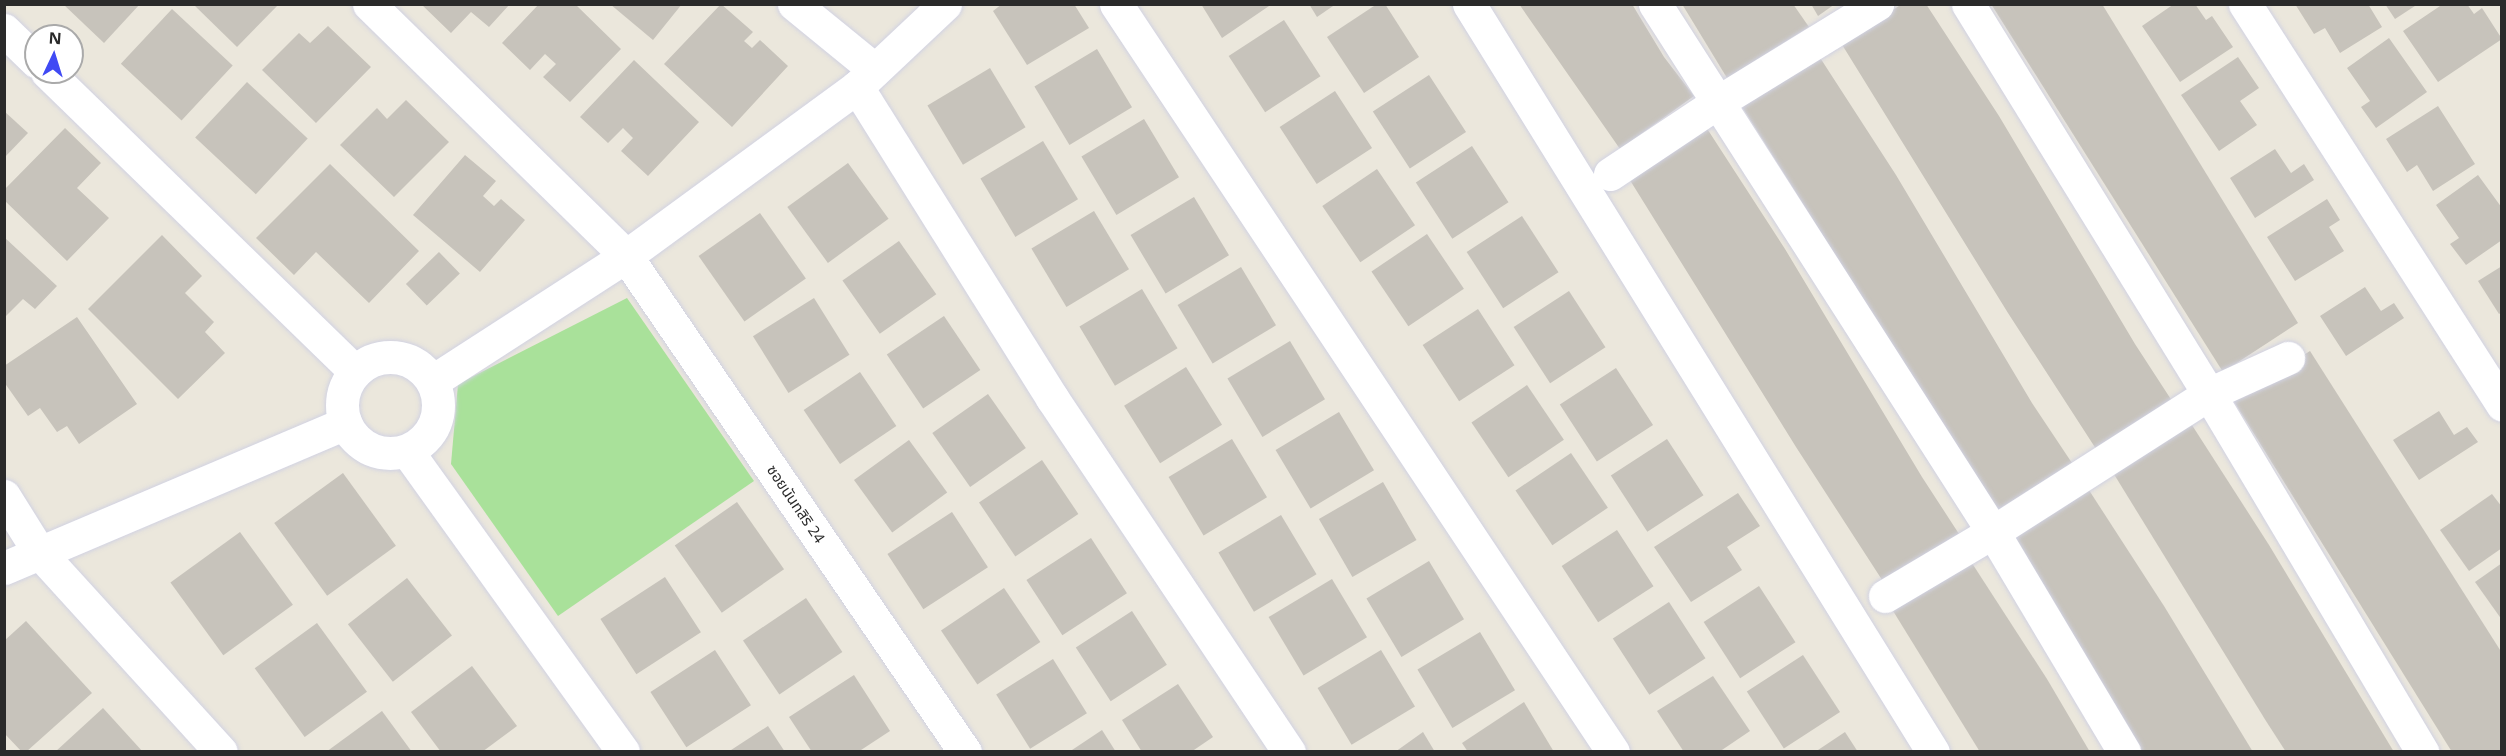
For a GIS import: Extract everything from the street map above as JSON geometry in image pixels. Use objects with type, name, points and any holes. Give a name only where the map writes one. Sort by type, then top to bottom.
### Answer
[{"type":"street","name":"ซอยนันทสิริ 24","points":[[369,4],[626,256],[965,752]]},
{"type":"street","points":[[794,4],[866,79],[1052,399],[1289,752]]},
{"type":"street","points":[[433,381],[626,256],[866,79],[945,4]]},
{"type":"street","points":[[1116,4],[1614,752]]},
{"type":"street","points":[[1469,4],[1933,752]]},
{"type":"street","points":[[1655,4],[1994,532],[2124,752]]},
{"type":"street","points":[[1610,174],[1718,102],[1877,4]]},
{"type":"street","points":[[1968,4],[2209,394],[2422,752]]},
{"type":"street","points":[[2245,4],[2502,405]]},
{"type":"street","points":[[4,30],[24,49]]},
{"type":"street","points":[[59,84],[355,372]]},
{"type":"street","points":[[381,357],[396,357],[411,361],[433,381],[439,397],[439,414],[433,429],[422,443],[407,451],[391,454],[374,451],[359,443],[345,423],[342,399],[346,385],[355,372],[381,357]]},
{"type":"street","points":[[1884,596],[1994,532],[2209,394],[2288,358]]},
{"type":"street","points":[[4,568],[345,423]]},
{"type":"street","points":[[407,451],[623,752]]},
{"type":"street","points":[[4,496],[39,552],[221,752]]},
{"type":"green space","points":[[627,298],[754,481],[558,616],[451,464],[458,384]]},
{"type":"building","points":[[63,4],[140,4],[104,43]]},
{"type":"building","points":[[193,4],[279,4],[237,47]]},
{"type":"building","points":[[421,4],[510,4],[489,27],[471,12],[451,33]]},
{"type":"building","points":[[539,4],[575,4],[621,49],[570,102],[543,77],[556,64],[545,54],[530,70],[502,43]]},
{"type":"building","points":[[610,4],[682,4],[653,40]]},
{"type":"building","points":[[721,4],[753,32],[744,41],[752,48],[760,40],[788,66],[732,127],[664,64]]},
{"type":"building","points":[[1002,4],[1074,4],[1089,28],[1027,65],[993,11]]},
{"type":"building","points":[[1201,4],[1272,4],[1222,38]]},
{"type":"building","points":[[1309,4],[1336,4],[1317,17]]},
{"type":"building","points":[[1377,4],[1385,4],[1419,57],[1364,93],[1327,37]]},
{"type":"building","points":[[1519,4],[1632,4],[1664,57],[1694,96],[1620,149]]},
{"type":"building","points":[[1682,4],[1793,4],[1809,27],[1727,78]]},
{"type":"building","points":[[1811,4],[1835,4],[1818,16]]},
{"type":"building","points":[[1902,4],[1926,4],[1999,116],[2135,344],[2174,404],[2098,452],[2008,313],[1841,43]]},
{"type":"building","points":[[1991,4],[2102,4],[2298,323],[2223,372]]},
{"type":"building","points":[[2174,4],[2195,4],[2206,20],[2212,16],[2233,47],[2180,82],[2142,26]]},
{"type":"building","points":[[2295,4],[2368,4],[2382,27],[2340,53],[2325,28],[2314,34]]},
{"type":"building","points":[[2385,4],[2418,4],[2395,19]]},
{"type":"building","points":[[2443,4],[2467,4],[2474,14],[2482,8],[2502,39],[2438,82],[2403,31]]},
{"type":"building","points":[[172,9],[233,66],[182,120],[121,64]]},
{"type":"building","points":[[1284,20],[1320,76],[1265,112],[1229,56]]},
{"type":"building","points":[[328,26],[371,67],[316,123],[262,70],[299,33],[310,43]]},
{"type":"building","points":[[2389,38],[2427,92],[2376,128],[2361,107],[2370,101],[2347,68]]},
{"type":"building","points":[[1097,49],[1132,107],[1069,145],[1034,87]]},
{"type":"building","points":[[1817,53],[1896,175],[2032,403],[2072,463],[1996,511],[1739,102]]},
{"type":"building","points":[[2238,57],[2259,88],[2240,101],[2257,125],[2219,151],[2181,95]]},
{"type":"building","points":[[634,60],[699,122],[648,176],[621,151],[633,138],[623,128],[608,143],[580,117]]},
{"type":"building","points":[[990,68],[1026,127],[963,165],[927,106]]},
{"type":"building","points":[[1429,75],[1466,132],[1410,169],[1373,111]]},
{"type":"building","points":[[247,82],[308,139],[256,194],[195,138]]},
{"type":"building","points":[[1335,91],[1372,148],[1317,184],[1280,127]]},
{"type":"building","points":[[406,100],[449,142],[394,197],[340,145],[377,108],[387,119]]},
{"type":"building","points":[[2438,106],[2475,164],[2433,191],[2417,165],[2407,172],[2386,139]]},
{"type":"building","points":[[4,111],[28,133],[4,158]]},
{"type":"building","points":[[1144,119],[1179,177],[1116,215],[1081,157]]},
{"type":"building","points":[[1706,127],[1785,249],[1922,477],[1961,537],[1886,586],[1796,447],[1628,177]]},
{"type":"building","points":[[65,128],[101,163],[77,188],[109,218],[67,261],[4,200],[4,190]]},
{"type":"building","points":[[1043,141],[1078,199],[1015,237],[980,179]]},
{"type":"building","points":[[1472,146],[1508,202],[1452,239],[1416,182]]},
{"type":"building","points":[[2275,149],[2291,173],[2304,164],[2314,180],[2255,218],[2230,178]]},
{"type":"building","points":[[465,155],[496,181],[483,196],[494,206],[501,199],[525,220],[480,272],[413,215]]},
{"type":"building","points":[[848,163],[889,219],[828,263],[787,207]]},
{"type":"building","points":[[330,164],[419,251],[369,303],[316,252],[294,275],[256,238]]},
{"type":"building","points":[[1377,169],[1415,225],[1360,262],[1322,206]]},
{"type":"building","points":[[2478,175],[2502,208],[2502,240],[2466,265],[2450,244],[2459,238],[2436,205]]},
{"type":"building","points":[[1194,197],[1229,255],[1166,293],[1131,235]]},
{"type":"building","points":[[2327,199],[2340,220],[2329,227],[2344,251],[2295,281],[2267,237]]},
{"type":"building","points":[[1094,211],[1129,269],[1066,307],[1031,249]]},
{"type":"building","points":[[760,213],[806,279],[744,322],[699,256]]},
{"type":"building","points":[[1522,216],[1558,272],[1503,308],[1467,252]]},
{"type":"building","points":[[1427,234],[1464,289],[1408,326],[1371,271]]},
{"type":"building","points":[[162,235],[202,276],[185,293],[214,322],[205,332],[225,353],[178,399],[88,309]]},
{"type":"building","points":[[4,237],[57,286],[35,309],[23,299],[4,318]]},
{"type":"building","points":[[899,241],[936,294],[880,334],[842,281]]},
{"type":"building","points":[[439,252],[460,274],[427,306],[406,284]]},
{"type":"building","points":[[2502,266],[2502,312],[2499,314],[2478,281]]},
{"type":"building","points":[[1241,267],[1276,325],[1213,363],[1178,305]]},
{"type":"building","points":[[2365,287],[2381,311],[2394,303],[2404,318],[2346,356],[2320,316]]},
{"type":"building","points":[[1142,289],[1178,348],[1115,386],[1079,327]]},
{"type":"building","points":[[1569,291],[1605,347],[1550,383],[1514,327]]},
{"type":"building","points":[[814,298],[850,355],[788,393],[753,336]]},
{"type":"building","points":[[1478,309],[1514,365],[1459,401],[1423,345]]},
{"type":"building","points":[[944,316],[980,370],[923,408],[887,355]]},
{"type":"building","points":[[77,317],[137,404],[79,444],[67,426],[57,432],[40,408],[28,416],[4,382],[4,366]]},
{"type":"building","points":[[1290,341],[1325,399],[1262,437],[1227,379]]},
{"type":"building","points":[[2310,351],[2502,653],[2502,752],[2452,752],[2233,400]]},
{"type":"building","points":[[1186,367],[1222,425],[1160,463],[1124,406]]},
{"type":"building","points":[[1616,368],[1653,425],[1597,462],[1560,404]]},
{"type":"building","points":[[860,372],[896,426],[840,464],[804,410]]},
{"type":"building","points":[[1527,385],[1564,440],[1508,477],[1471,422]]},
{"type":"building","points":[[988,394],[1026,448],[970,487],[932,433]]},
{"type":"building","points":[[2439,411],[2454,435],[2467,427],[2478,442],[2419,480],[2393,440]]},
{"type":"building","points":[[1339,412],[1374,470],[1311,508],[1276,450]]},
{"type":"building","points":[[2190,422],[2269,545],[2394,752],[2286,752],[2266,721],[2112,471]]},
{"type":"building","points":[[1232,439],[1267,497],[1204,535],[1169,477]]},
{"type":"building","points":[[1667,439],[1703,495],[1647,532],[1611,475]]},
{"type":"building","points":[[909,440],[947,493],[892,533],[854,480]]},
{"type":"building","points":[[1571,453],[1608,508],[1552,545],[1515,490]]},
{"type":"building","points":[[1042,460],[1078,514],[1015,556],[979,502]]},
{"type":"building","points":[[343,473],[396,546],[327,596],[274,523]]},
{"type":"building","points":[[1383,482],[1416,540],[1352,577],[1319,519]]},
{"type":"building","points":[[2085,484],[2164,606],[2253,752],[2143,752],[2007,533]]},
{"type":"building","points":[[1738,493],[1760,526],[1727,547],[1742,570],[1691,602],[1654,547]]},
{"type":"building","points":[[2492,494],[2502,507],[2502,548],[2469,571],[2440,530]]},
{"type":"building","points":[[737,502],[784,569],[722,613],[675,546]]},
{"type":"building","points":[[952,512],[988,567],[923,609],[887,554]]},
{"type":"building","points":[[1281,515],[1317,574],[1254,612],[1218,553]]},
{"type":"building","points":[[1617,530],[1653,586],[1598,622],[1562,566]]},
{"type":"building","points":[[240,532],[293,605],[223,655],[170,583]]},
{"type":"building","points":[[1091,538],[1127,593],[1062,635],[1026,580]]},
{"type":"building","points":[[1968,557],[2047,679],[2090,752],[1980,752],[1890,606]]},
{"type":"building","points":[[1429,561],[1464,619],[1401,657],[1366,599]]},
{"type":"building","points":[[2502,563],[2502,620],[2475,582]]},
{"type":"building","points":[[665,577],[701,632],[636,674],[600,619]]},
{"type":"building","points":[[407,578],[452,636],[393,682],[348,624]]},
{"type":"building","points":[[1332,579],[1367,637],[1304,675],[1269,617]]},
{"type":"building","points":[[1759,586],[1795,642],[1740,678],[1704,622]]},
{"type":"building","points":[[1004,588],[1040,642],[977,684],[941,630]]},
{"type":"building","points":[[806,598],[842,652],[779,694],[743,640]]},
{"type":"building","points":[[1669,602],[1705,658],[1649,695],[1613,638]]},
{"type":"building","points":[[1132,611],[1167,665],[1111,701],[1076,647]]},
{"type":"building","points":[[26,621],[92,693],[26,752],[22,752],[4,733],[4,641]]},
{"type":"building","points":[[317,623],[367,692],[305,737],[255,668]]},
{"type":"building","points":[[1480,632],[1515,690],[1452,728],[1417,670]]},
{"type":"building","points":[[715,650],[751,705],[686,747],[650,692]]},
{"type":"building","points":[[1381,650],[1415,707],[1352,745],[1318,688]]},
{"type":"building","points":[[1803,655],[1840,712],[1784,749],[1747,691]]},
{"type":"building","points":[[1053,659],[1087,713],[1030,749],[996,695]]},
{"type":"building","points":[[472,666],[517,726],[482,752],[441,752],[411,712]]},
{"type":"building","points":[[854,675],[890,731],[858,752],[812,752],[789,717]]},
{"type":"building","points":[[1713,676],[1750,731],[1719,752],[1684,752],[1657,711]]},
{"type":"building","points":[[1178,684],[1213,737],[1191,752],[1142,752],[1122,720]]},
{"type":"building","points":[[1524,702],[1554,752],[1468,752],[1462,743]]},
{"type":"building","points":[[103,708],[143,752],[55,752]]},
{"type":"building","points":[[382,711],[412,752],[326,752]]},
{"type":"building","points":[[768,726],[785,752],[728,752]]},
{"type":"building","points":[[1102,730],[1116,752],[1069,752]]},
{"type":"building","points":[[1423,732],[1435,752],[1395,752]]},
{"type":"building","points":[[1845,732],[1858,752],[1815,752]]}]
